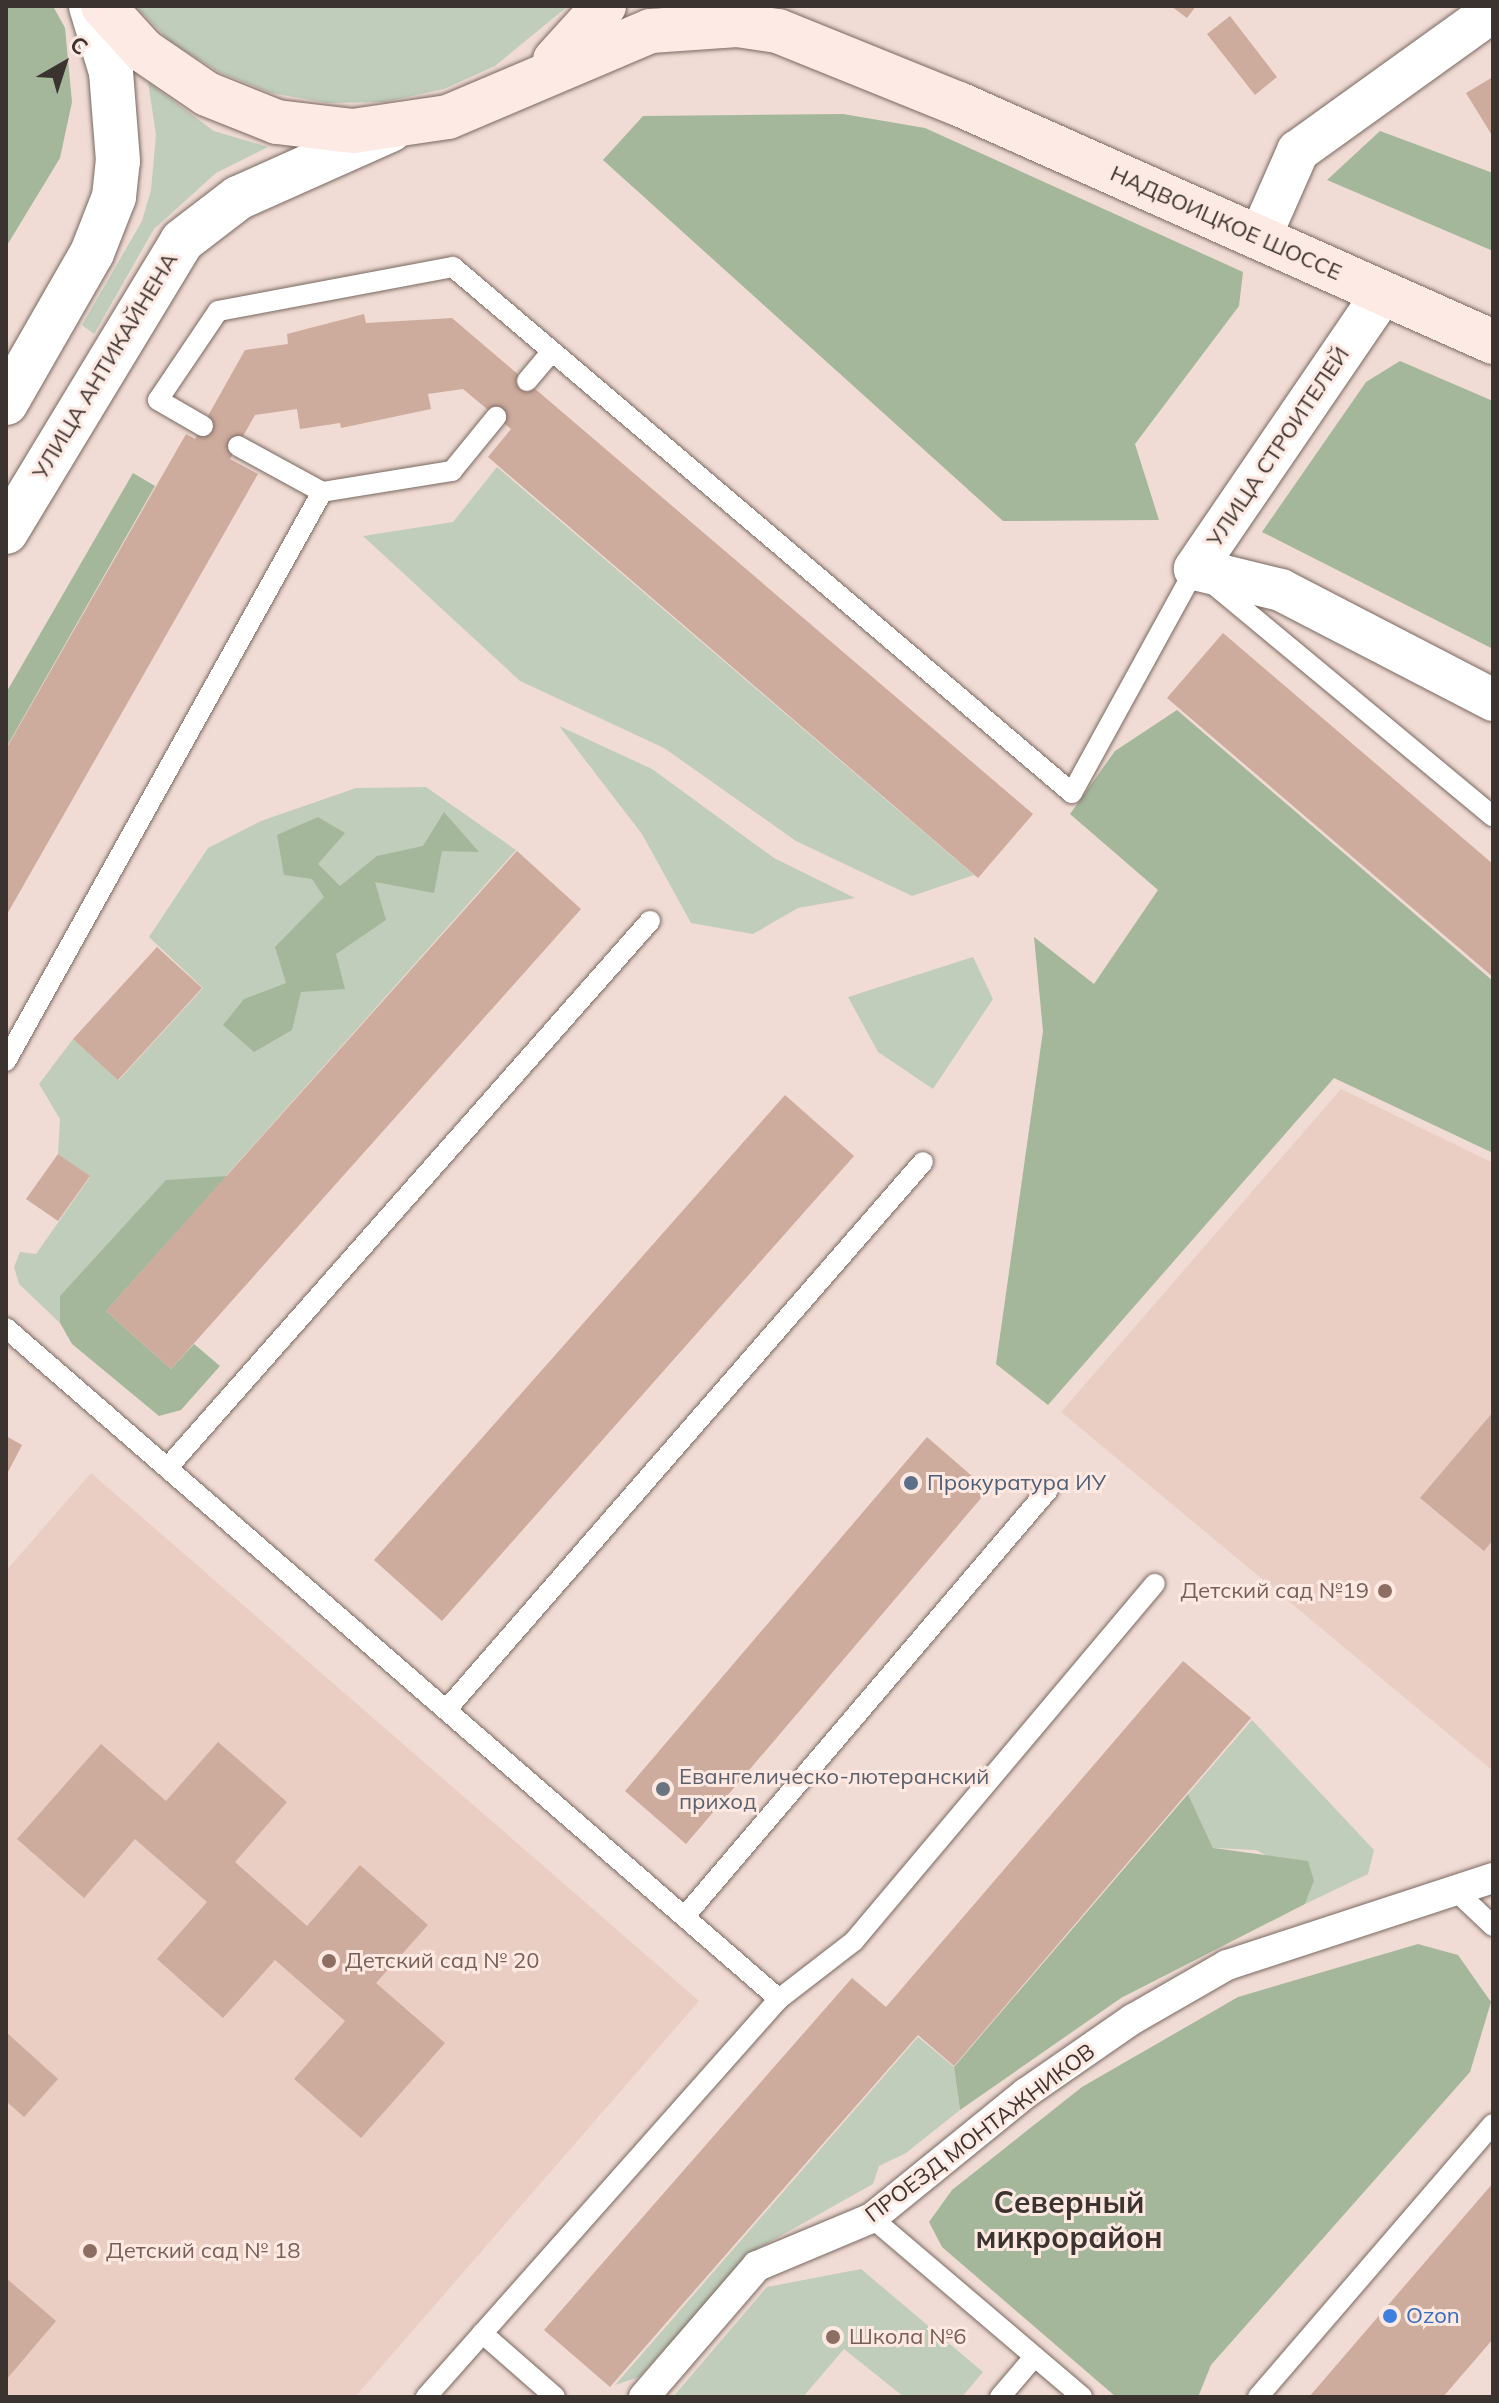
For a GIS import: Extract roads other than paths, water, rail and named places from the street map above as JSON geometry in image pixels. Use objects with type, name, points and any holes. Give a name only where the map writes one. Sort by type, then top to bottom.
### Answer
[{"type":"main road","points":[[103,6],[174,75],[241,110],[315,129],[390,130],[448,117],[651,31],[737,25],[778,31],[959,104]]},
{"type":"main road","points":[[503,94],[554,60],[604,6]]},
{"type":"main road","points":[[790,6],[959,104]]},
{"type":"main road","name":"НАДВОИЦКОЕ ШОССЕ","points":[[959,104],[1493,342]]},
{"type":"street","points":[[6,403],[92,253],[114,197],[118,161],[111,72],[91,6]]},
{"type":"street","points":[[1260,237],[1298,151],[1493,11]]},
{"type":"street","name":"УЛИЦА АНТИКАЙНЕНА","points":[[6,532],[182,241],[238,198],[390,130]]},
{"type":"street","name":"УЛИЦА СТРОИТЕЛЕЙ","points":[[1383,293],[1195,569],[1281,590],[1493,700]]},
{"type":"street","name":"ПРОЕЗД МОНТАЖНИКОВ","points":[[644,2397],[757,2266],[872,2218],[1026,2093],[1227,1965],[1493,1878]]},
{"type":"lane","points":[[203,426],[158,400],[218,311],[453,267],[1072,793],[1195,569],[1493,816]]},
{"type":"lane","points":[[527,381],[551,352]]},
{"type":"lane","points":[[238,446],[322,492],[452,471],[496,417]]},
{"type":"lane","points":[[6,1061],[322,492]]},
{"type":"lane","points":[[169,1466],[650,921]]},
{"type":"lane","points":[[447,1709],[923,1162]]},
{"type":"lane","points":[[6,1328],[169,1466],[779,1999]]},
{"type":"lane","points":[[685,1916],[1048,1490]]},
{"type":"lane","points":[[426,2397],[779,1999],[854,1941],[1155,1584]]},
{"type":"lane","points":[[1456,1891],[1493,1926]]},
{"type":"lane","points":[[1258,2397],[1493,2124]]},
{"type":"lane","points":[[872,2218],[1082,2397]]},
{"type":"lane","points":[[482,2333],[555,2397]]},
{"type":"lane","points":[[1000,2397],[1034,2357]]},
{"type":"place","name":"Прокуратура ИУ","points":[[911,1483]]},
{"type":"place","name":"Детский сад №19","points":[[1385,1591]]},
{"type":"place","name":"Евангелическо-лютеранский приход","points":[[663,1789]]},
{"type":"place","name":"Детский сад № 20","points":[[329,1961]]},
{"type":"place","name":"Детский сад № 18","points":[[90,2251]]},
{"type":"place","name":"Ozon","points":[[1390,2316]]},
{"type":"place","name":"Школа №6","points":[[833,2337]]},
{"type":"district","name":"Северный микрорайон","points":[[1069,2219]]}]
